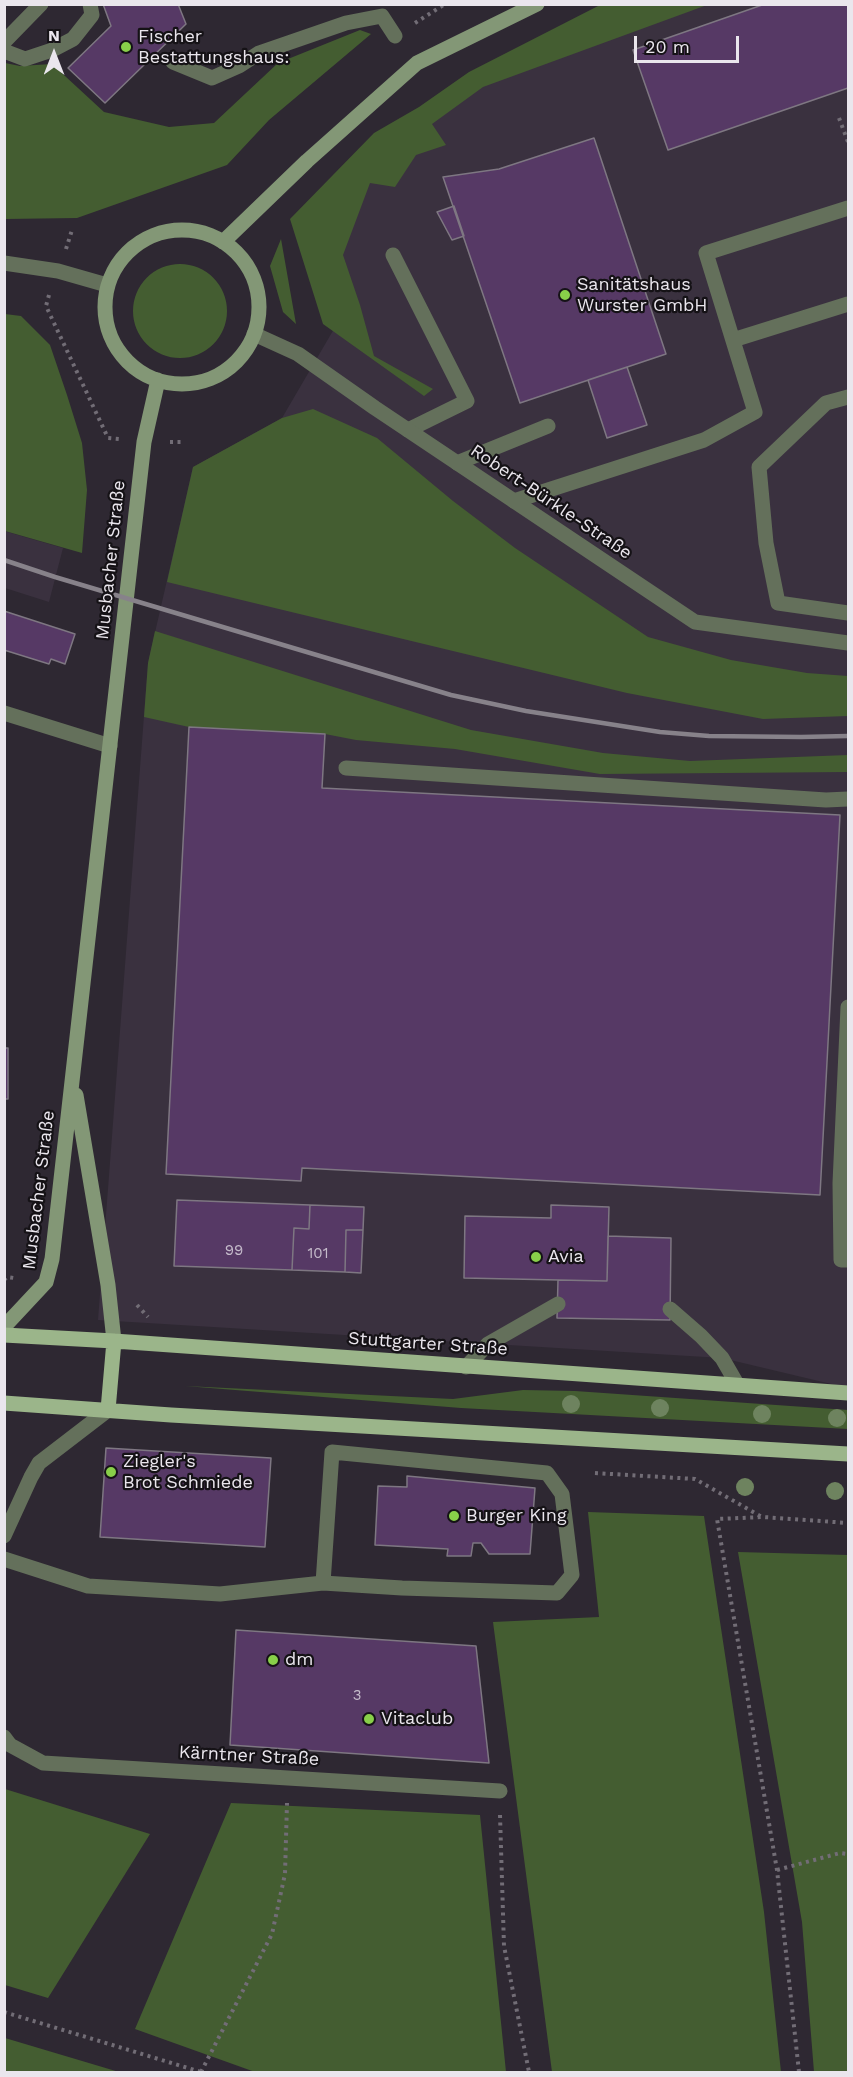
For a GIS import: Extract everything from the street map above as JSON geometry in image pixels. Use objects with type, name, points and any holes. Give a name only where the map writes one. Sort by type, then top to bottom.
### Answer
[{"type":"main road","name":"Stuttgarter Straße","points":[[4,1335],[849,1393]]},
{"type":"main road","points":[[108,1410],[114,1341]]},
{"type":"main road","points":[[4,1403],[849,1454]]},
{"type":"street","points":[[4,42],[41,4]]},
{"type":"street","points":[[4,51],[25,59],[52,50],[73,39],[92,15],[90,4]]},
{"type":"street","points":[[223,242],[300,168],[417,63],[537,4]]},
{"type":"street","points":[[173,62],[212,78],[239,66],[260,53],[346,22],[382,16],[395,36]]},
{"type":"street","points":[[514,501],[704,440],[755,412],[706,253],[849,208]]},
{"type":"street","points":[[189,230],[214,236],[223,242],[235,250],[250,270],[258,293],[259,318],[252,342],[237,361],[217,376],[194,384],[169,384],[144,375],[124,359],[110,336],[104,311],[107,285],[119,261],[138,243],[162,232],[189,230]]},
{"type":"street","points":[[393,255],[467,401],[408,430]]},
{"type":"street","points":[[4,263],[58,271],[107,285]]},
{"type":"street","points":[[733,340],[849,304]]},
{"type":"street","name":"Robert-Bürkle-Straße","points":[[254,334],[298,354],[695,622],[849,643]]},
{"type":"street","name":"Musbacher Straße","points":[[4,1327],[46,1282],[52,1259],[144,442],[158,380]]},
{"type":"street","points":[[849,397],[826,403],[759,467],[766,543],[778,603],[849,613]]},
{"type":"street","points":[[457,463],[548,426]]},
{"type":"street","points":[[4,713],[110,746]]},
{"type":"street","points":[[346,768],[826,800],[849,799]]},
{"type":"street","points":[[849,1007],[841,1260],[849,1260]]},
{"type":"street","name":"Musbacher Straße","points":[[73,1077],[108,1285],[114,1341]]},
{"type":"street","points":[[466,1367],[488,1344],[558,1304]]},
{"type":"street","points":[[670,1309],[722,1358],[737,1384]]},
{"type":"street","points":[[4,1536],[39,1463],[108,1410]]},
{"type":"street","points":[[4,1559],[88,1586],[220,1594],[323,1583],[557,1593],[572,1575],[562,1494],[547,1473],[332,1452],[323,1583]]},
{"type":"street","name":"Kärntner Straße","points":[[4,1737],[10,1745],[43,1763],[500,1791]]},
{"type":"path","points":[[395,36],[445,4]]},
{"type":"path","points":[[839,118],[849,142]]},
{"type":"path","points":[[72,230],[46,306],[108,438]]},
{"type":"path","points":[[135,1303],[150,1319]]},
{"type":"path","points":[[595,1473],[695,1479],[763,1517]]},
{"type":"path","points":[[799,2073],[777,1870],[717,1519],[763,1517],[849,1523]]},
{"type":"path","points":[[4,2012],[201,2073],[272,1934],[285,1874],[287,1778]]},
{"type":"path","points":[[500,1791],[504,1946],[529,2073]]},
{"type":"path","points":[[777,1870],[840,1853],[849,1854]]},
{"type":"shaded area","points":[[688,5],[848,5],[848,1388],[722,1358],[98,1320],[148,663],[193,467],[282,418],[348,305],[313,220],[479,76]]},
{"type":"shaded area","points":[[4,531],[63,548],[49,602],[5,588]]},
{"type":"green space","points":[[600,5],[707,5],[483,87],[432,124],[446,145],[416,155],[395,187],[370,183],[343,255],[374,356],[433,389],[424,396],[323,324],[290,219],[374,133],[419,107],[469,72]]},
{"type":"green space","points":[[360,30],[371,34],[269,120],[227,165],[77,218],[5,219],[5,63],[20,66],[52,64],[104,112],[169,127],[214,123],[278,63]]},
{"type":"green space","points":[[281,239],[296,324],[283,312],[270,266]]},
{"type":"green space","points":[[171,264],[189,264],[214,277],[224,293],[227,311],[224,329],[214,345],[189,358],[171,358],[146,345],[133,320],[133,302],[146,277]]},
{"type":"green space","points":[[5,314],[21,316],[50,345],[67,395],[82,443],[87,490],[82,553],[5,531]]},
{"type":"green space","points":[[313,409],[377,438],[453,501],[515,548],[648,637],[731,660],[807,673],[848,676],[848,716],[763,719],[627,693],[167,582],[193,467],[282,418]]},
{"type":"green space","points":[[155,631],[471,730],[603,753],[690,761],[848,755],[848,772],[600,774],[455,749],[356,740],[325,734],[189,727],[144,717],[148,663]]},
{"type":"green space","points":[[185,1386],[453,1399],[523,1390],[575,1391],[848,1410],[848,1429],[461,1408]]},
{"type":"green space","points":[[588,1512],[704,1516],[764,1912],[781,2072],[552,2072],[493,1622],[599,1617]]},
{"type":"green space","points":[[738,1552],[848,1555],[848,2072],[814,2072],[802,1922]]},
{"type":"green space","points":[[5,1789],[150,1834],[48,1998],[5,1985]]},
{"type":"green space","points":[[231,1803],[480,1815],[506,2072],[255,2072],[135,2029]]},
{"type":"green space","points":[[5,2038],[119,2072],[5,2072]]},
{"type":"building","name":"Fischer Bestattungshaus:","points":[[103,4],[178,4],[186,24],[105,103],[68,68],[111,26]]},
{"type":"building","points":[[765,4],[848,4],[848,88],[668,150],[633,50]]},
{"type":"building","name":"Sanitätshaus Wurster GmbH","points":[[594,138],[666,354],[520,403],[443,177],[499,169]]},
{"type":"building","points":[[454,206],[464,236],[452,240],[437,212]]},
{"type":"building","points":[[627,367],[647,425],[607,438],[588,380]]},
{"type":"building","points":[[4,611],[75,634],[65,664],[51,659],[49,664],[4,650]]},
{"type":"building","points":[[189,727],[325,734],[322,788],[840,815],[820,1195],[302,1168],[301,1181],[166,1174]]},
{"type":"building","points":[[4,1048],[8,1048],[8,1099],[4,1099]]},
{"type":"building","points":[[177,1200],[310,1205],[309,1229],[294,1228],[292,1270],[174,1266]]},
{"type":"building","points":[[310,1205],[364,1207],[363,1230],[346,1230],[345,1272],[292,1270],[294,1228],[309,1229]]},
{"type":"building","name":"Avia","points":[[551,1205],[609,1207],[607,1281],[464,1278],[465,1216],[551,1218]]},
{"type":"building","points":[[346,1230],[363,1230],[361,1273],[345,1272]]},
{"type":"building","points":[[608,1236],[671,1238],[670,1320],[557,1318],[558,1280],[607,1281]]},
{"type":"building","points":[[106,1448],[271,1458],[265,1547],[100,1537]]},
{"type":"building","name":"Burger King","points":[[407,1476],[535,1488],[530,1554],[489,1554],[481,1543],[473,1543],[471,1556],[447,1556],[448,1549],[375,1545],[378,1486],[407,1487]]},
{"type":"building","points":[[236,1630],[476,1646],[489,1763],[230,1745]]},
{"type":"railway","points":[[4,560],[451,695],[526,711],[660,732],[709,736],[848,736]]},
{"type":"place","name":"Fischer Bestattungshaus:","points":[[126,47]]},
{"type":"place","name":"Sanitätshaus Wurster GmbH","points":[[565,295]]},
{"type":"place","name":"Avia","points":[[536,1257]]},
{"type":"place","name":"Ziegler's Brot Schmiede","points":[[111,1472]]},
{"type":"place","name":"Burger King","points":[[454,1516]]},
{"type":"place","name":"dm","points":[[273,1660]]},
{"type":"place","name":"Vitaclub","points":[[369,1719]]}]
